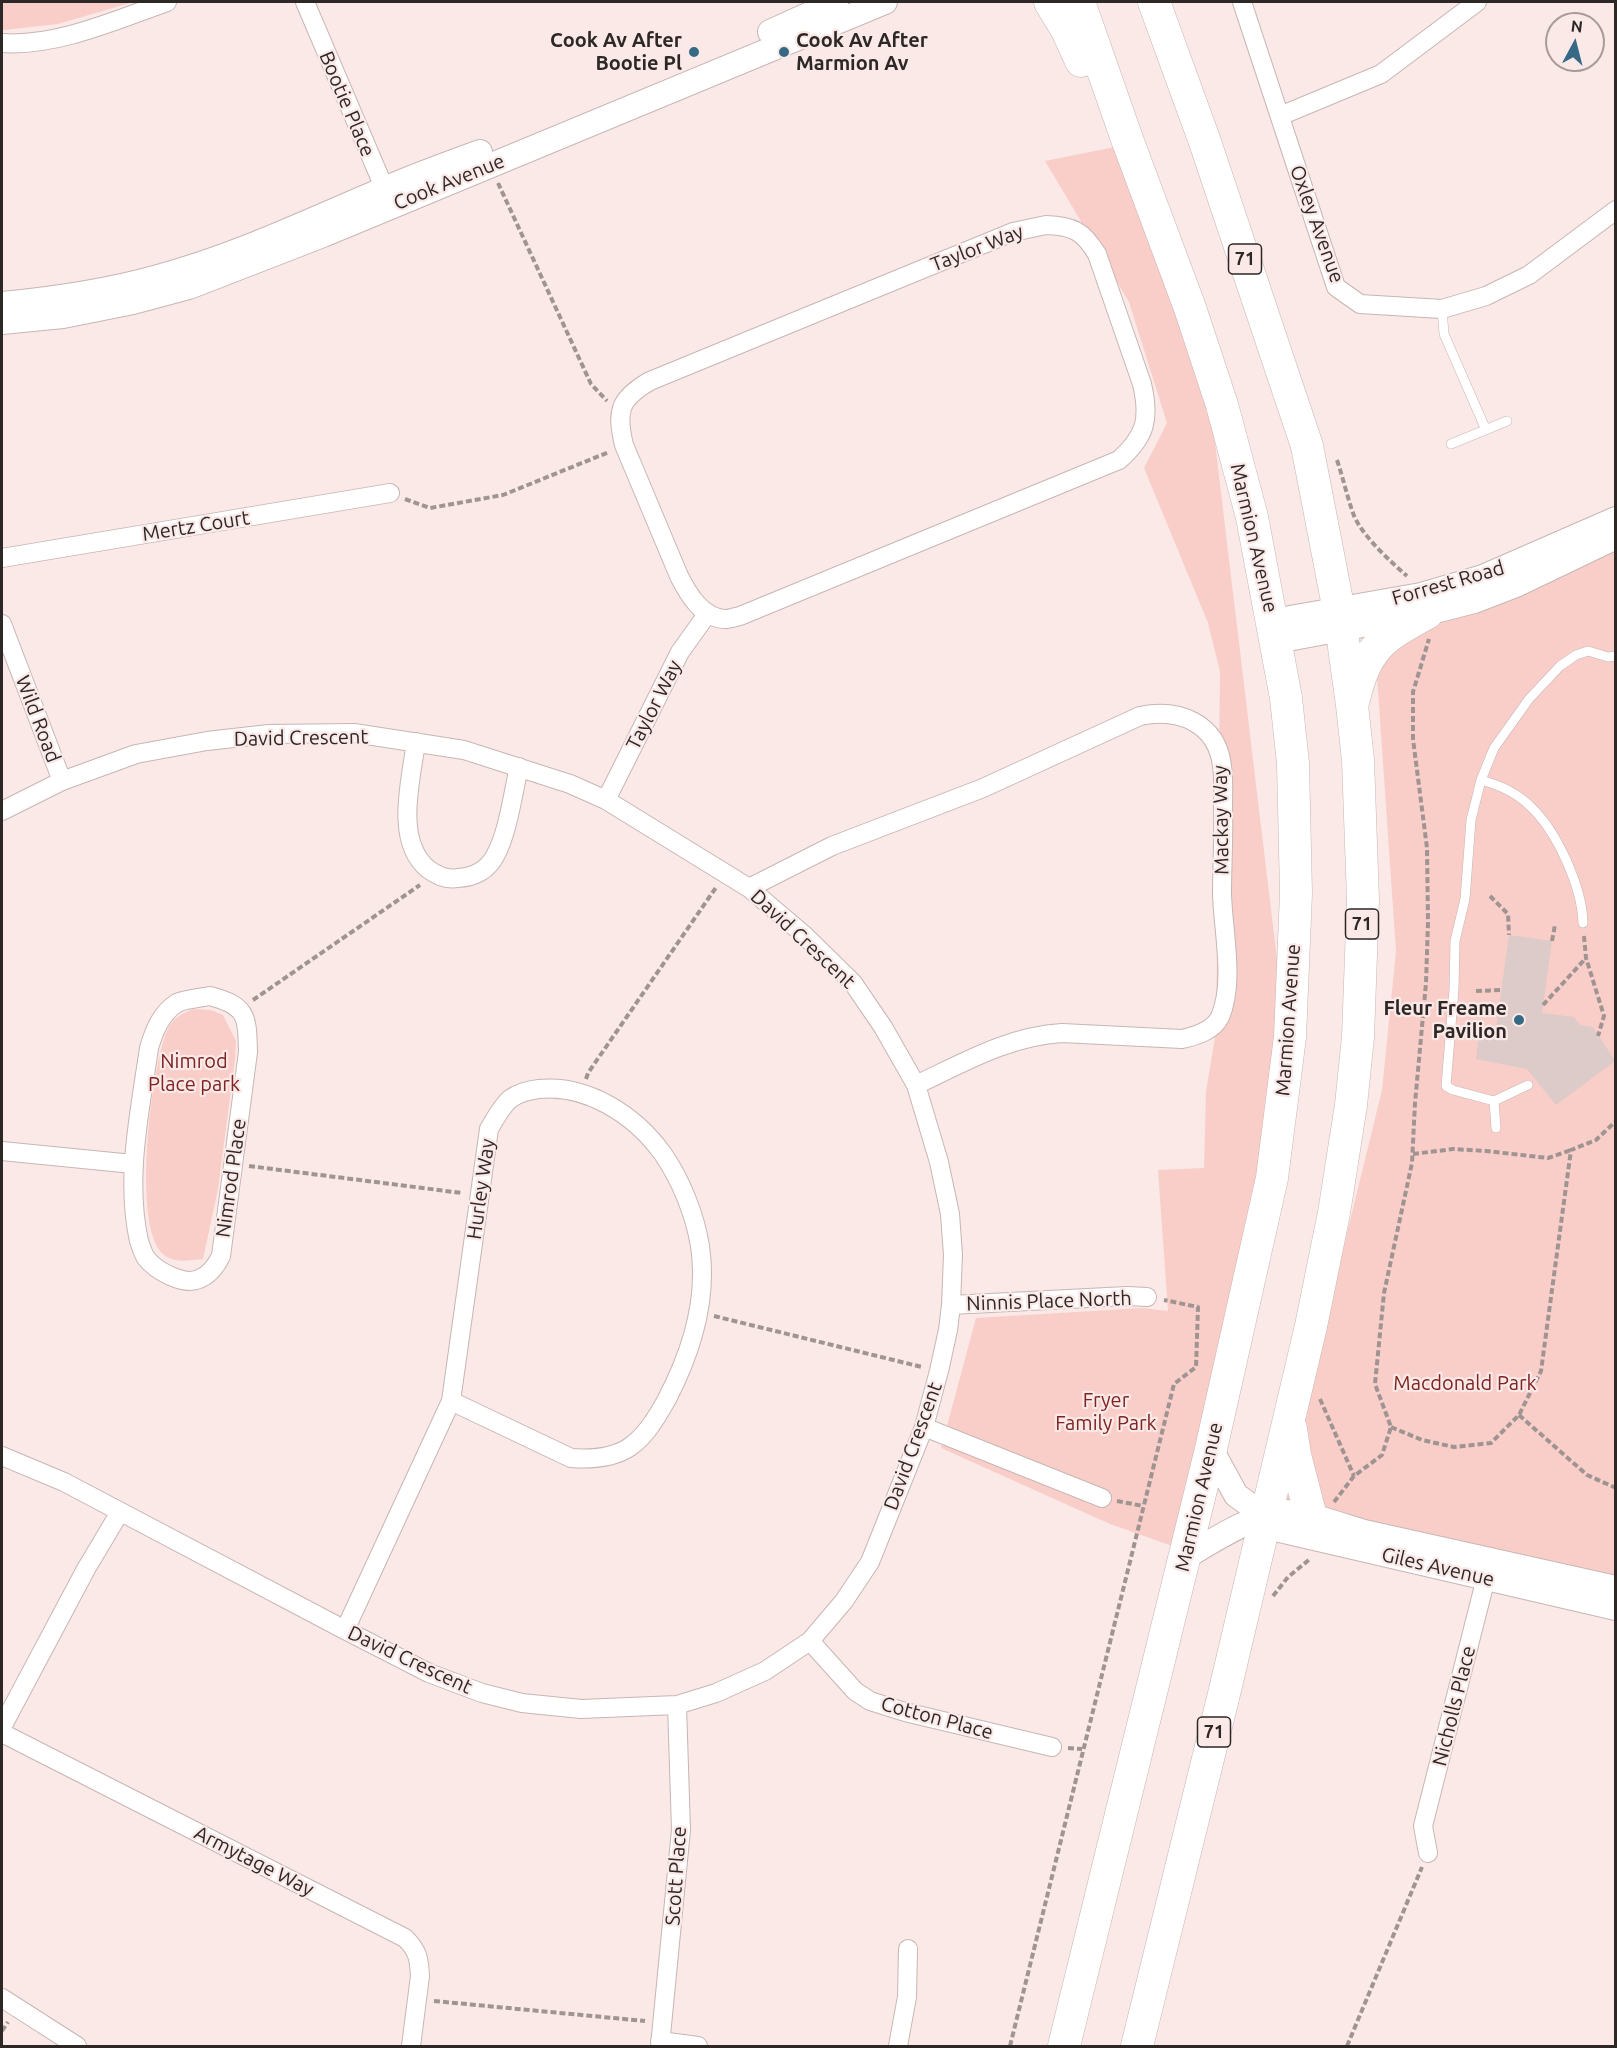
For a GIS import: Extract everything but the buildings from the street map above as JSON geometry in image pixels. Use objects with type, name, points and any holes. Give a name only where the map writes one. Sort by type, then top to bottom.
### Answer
[{"type":"highway","points":[[1050,2],[1078,51],[1102,115],[1117,136],[1127,140]]},
{"type":"highway","name":"Marmion Avenue","points":[[1064,2046],[1211,1449],[1272,1178],[1290,1036],[1296,893],[1293,763],[1286,698],[1252,517],[1222,405],[1190,308],[1127,140],[1079,2]]},
{"type":"highway","name":"71","points":[[1137,2046],[1224,1694],[1311,1326],[1334,1213],[1351,1105],[1358,1038],[1363,900],[1358,760],[1352,705],[1340,620],[1307,446],[1209,153],[1154,2]]},
{"type":"highway","points":[[1352,705],[1357,684],[1377,645],[1427,614]]},
{"type":"highway","points":[[1289,1416],[1295,1455],[1311,1517]]},
{"type":"street","points":[[2,43],[14,44],[84,31],[167,2]]},
{"type":"street","name":"Bootie Place","points":[[305,2],[388,197]]},
{"type":"street","name":"Cook Avenue","points":[[2,322],[63,316],[133,302],[189,287],[323,235],[388,197],[499,144],[836,2]]},
{"type":"street","name":"Cook Avenue","points":[[2,304],[73,294],[158,277],[241,249],[316,219],[388,197],[885,2]]},
{"type":"street","name":"Oxley Avenue","points":[[1242,2],[1336,287],[1360,304],[1442,309],[1486,296],[1529,275],[1616,210]]},
{"type":"street","points":[[1280,116],[1381,74],[1477,2]]},
{"type":"street","name":"Taylor Way","points":[[606,800],[680,652],[708,613],[724,619],[740,616],[1119,460],[1138,441],[1146,414],[1145,396],[1096,255],[1084,237],[1076,230],[1046,225],[1013,232],[650,381],[633,390],[624,401],[620,414]]},
{"type":"street","points":[[620,414],[620,429],[624,446],[686,590],[708,613]]},
{"type":"street","name":"Mertz Court","points":[[2,558],[390,493]]},
{"type":"street","name":"Forrest Road","points":[[1340,620],[1483,577],[1616,519]]},
{"type":"street","name":"Forrest Road","points":[[1275,631],[1340,620],[1427,614],[1473,601],[1518,584],[1616,537]]},
{"type":"street","name":"Wild Road","points":[[2,624],[62,781]]},
{"type":"street","name":"Mackay Way","points":[[749,888],[832,846],[983,788],[1140,716],[1153,713],[1184,716],[1204,729],[1218,750],[1222,765],[1224,838],[1222,894],[1226,979],[1224,1006],[1218,1020],[1197,1036],[1182,1039],[1043,1034],[1005,1044],[916,1085]]},
{"type":"street","name":"David Crescent","points":[[2,811],[62,781],[136,754],[207,741],[269,734],[354,733],[464,750],[570,784],[606,800],[749,888],[803,934],[853,983],[883,1027],[916,1085],[939,1162],[950,1214],[953,1255],[951,1305],[939,1371],[924,1427],[870,1562],[844,1601],[810,1641],[765,1671],[716,1693],[677,1705],[580,1709],[522,1703],[482,1693],[429,1673],[64,1482],[2,1456]]},
{"type":"street","points":[[416,742],[407,822],[410,846],[420,862],[435,874],[453,879],[470,877],[484,870],[495,858],[502,839],[519,767]]},
{"type":"street","name":"Nimrod Place","points":[[210,996],[228,1001],[240,1008],[247,1023],[248,1052],[220,1256],[209,1274],[198,1280],[184,1281],[158,1268],[146,1258],[140,1244],[136,1223],[134,1164],[149,1048],[154,1030],[166,1012],[178,1002],[210,996]]},
{"type":"street","name":"Hurley Way","points":[[345,1630],[451,1401],[489,1129],[498,1113],[511,1099],[529,1090],[568,1089],[603,1102],[626,1116],[663,1154],[680,1185],[692,1215],[700,1247],[699,1312],[689,1348],[674,1386],[644,1437],[629,1449],[592,1460],[571,1458],[451,1401]]},
{"type":"street","points":[[2,1151],[134,1164]]},
{"type":"street","name":"Ninnis Place North","points":[[951,1305],[1146,1297]]},
{"type":"street","points":[[924,1427],[1102,1498]]},
{"type":"street","name":"Giles Avenue","points":[[1211,1449],[1236,1495],[1280,1530],[1488,1569],[1616,1588]]},
{"type":"street","points":[[2,1727],[86,1569],[120,1512]]},
{"type":"street","name":"Giles Avenue","points":[[1184,1558],[1218,1537],[1265,1516],[1285,1512],[1364,1532],[1616,1608]]},
{"type":"street","name":"Nicholls Place","points":[[1428,1853],[1423,1826],[1488,1569]]},
{"type":"street","name":"Cotton Place","points":[[810,1641],[855,1691],[870,1701],[905,1712],[1052,1747]]},
{"type":"street","name":"Scott Place","points":[[660,2044],[681,1830],[677,1705]]},
{"type":"street","name":"Armytage Way","points":[[2,1733],[405,1938],[416,1949],[419,1965],[411,2046]]},
{"type":"street","points":[[898,2046],[907,1998],[908,1949]]},
{"type":"street","points":[[2,1998],[77,2046]]},
{"type":"street","points":[[660,2044],[698,2046]]},
{"type":"lane","points":[[1442,309],[1444,334],[1486,430]]},
{"type":"lane","points":[[1451,444],[1508,421]]},
{"type":"lane","points":[[1528,1085],[1494,1101],[1446,1086],[1454,989],[1455,941],[1465,899],[1471,820],[1481,780],[1494,748],[1529,699],[1560,666],[1576,655],[1588,651],[1608,657],[1616,656]]},
{"type":"lane","points":[[1481,780],[1503,786],[1530,806],[1545,825],[1580,892],[1583,923]]},
{"type":"lane","points":[[1494,1101],[1496,1128]]},
{"type":"path","points":[[494,175],[591,384],[620,414]]},
{"type":"path","points":[[390,493],[430,508],[503,495],[624,446]]},
{"type":"path","points":[[1316,1390],[1354,1476],[1382,1455],[1391,1427],[1375,1384],[1384,1293],[1413,1163],[1415,1103],[1426,983],[1427,848],[1413,739],[1413,692],[1432,631],[1427,614]]},
{"type":"path","points":[[240,1008],[435,874]]},
{"type":"path","points":[[582,1094],[588,1073],[725,874]]},
{"type":"path","points":[[1490,896],[1508,914],[1509,935]]},
{"type":"path","points":[[1583,923],[1586,958],[1604,1016],[1598,1036]]},
{"type":"path","points":[[1552,941],[1555,925]]},
{"type":"path","points":[[1543,1005],[1586,958]]},
{"type":"path","points":[[1476,991],[1502,990]]},
{"type":"path","points":[[1413,1154],[1453,1149],[1548,1158],[1596,1140],[1616,1121]]},
{"type":"path","points":[[1391,1427],[1422,1440],[1454,1447],[1491,1443],[1519,1415],[1541,1371],[1570,1150]]},
{"type":"path","points":[[234,1165],[480,1195]]},
{"type":"path","points":[[1010,2046],[1174,1384],[1196,1367],[1198,1306],[1146,1297]]},
{"type":"path","points":[[699,1312],[939,1371]]},
{"type":"path","points":[[1519,1415],[1587,1475],[1616,1488]]},
{"type":"path","points":[[1102,1498],[1143,1506]]},
{"type":"path","points":[[1347,2046],[1428,1853]]},
{"type":"path","points":[[417,1999],[663,2023]]},
{"type":"green space","points":[[2,2],[133,2],[58,24],[4,30],[2,29]]},
{"type":"green space","name":"Fryer Family Park","points":[[1120,146],[1213,426],[1288,1051],[1178,1548],[1110,1524],[941,1448],[976,1318],[1142,1308],[1168,1311],[1158,1170],[1204,1168],[1206,1091],[1216,1032],[1220,672],[1208,623],[1144,468],[1167,423],[1129,302],[1045,161]]},
{"type":"green space","name":"Macdonald Park","points":[[1615,529],[1615,1581],[1280,1507],[1382,1090],[1396,951],[1374,633]]},
{"type":"green space","name":"Nimrod Place park","points":[[194,1009],[211,1010],[223,1015],[236,1041],[218,1189],[203,1259],[183,1261],[173,1260],[164,1255],[154,1240],[148,1215],[147,1147],[155,1078],[167,1031],[178,1017]]},
{"type":"place","name":"Cook Av After Bootie Pl","points":[[694,52]]},
{"type":"place","name":"Cook Av After Marmion Av","points":[[784,52]]},
{"type":"place","name":"Fleur Freame Pavilion","points":[[1519,1020]]}]
